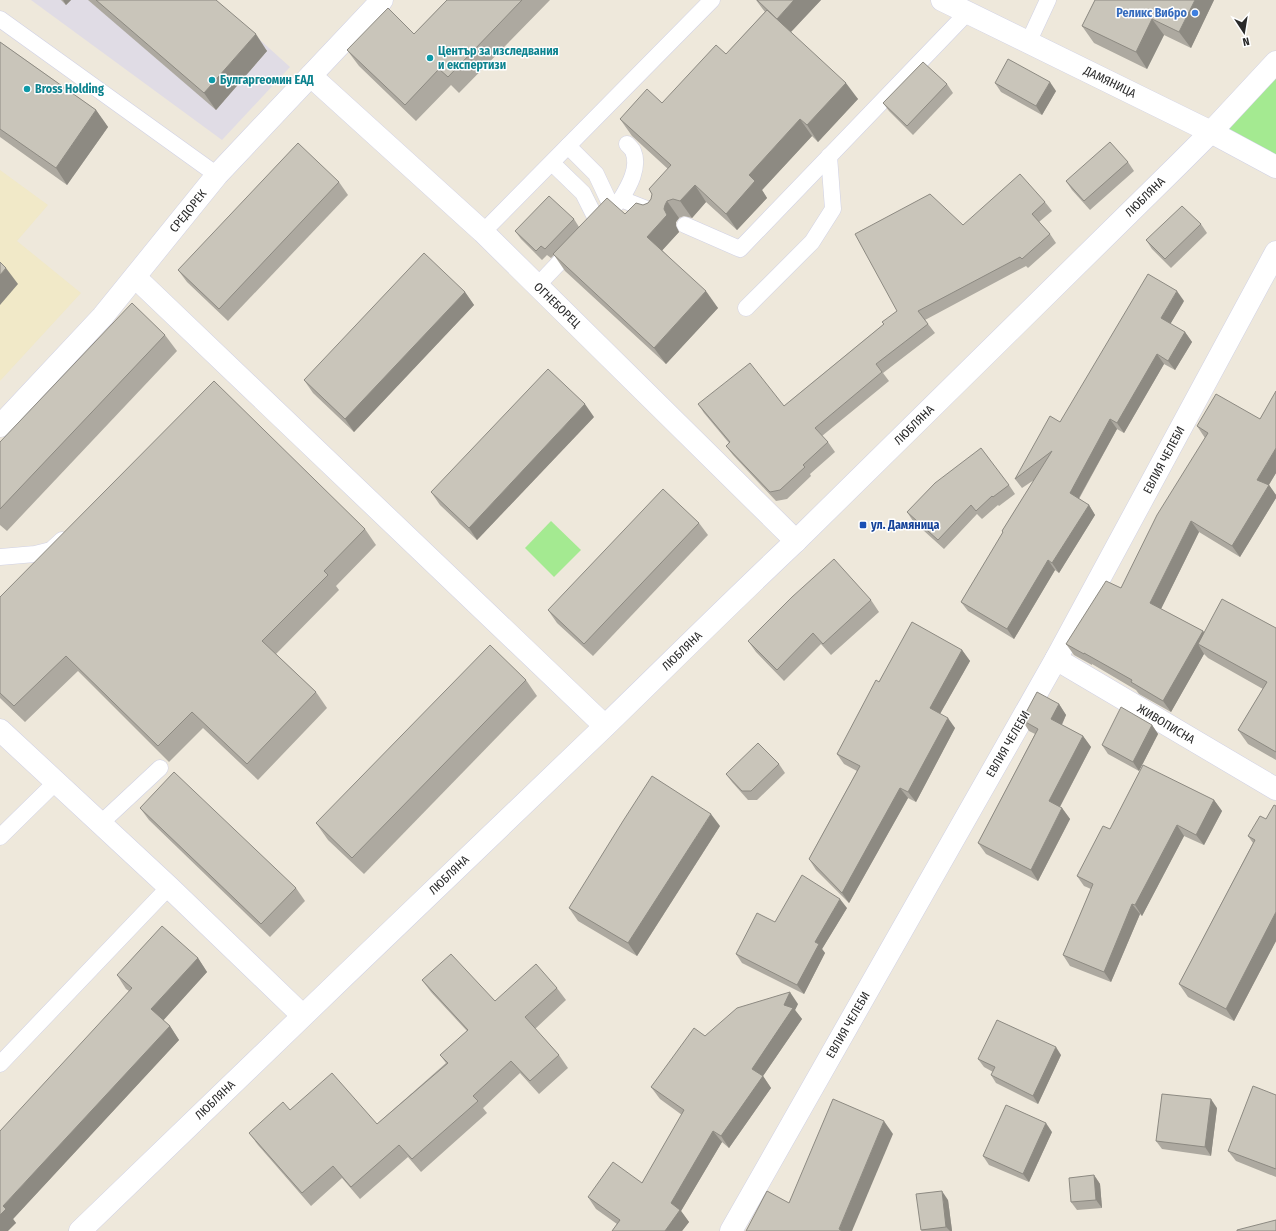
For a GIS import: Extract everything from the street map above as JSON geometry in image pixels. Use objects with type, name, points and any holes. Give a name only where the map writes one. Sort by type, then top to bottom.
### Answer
[{"type":"street","name":"СРЕДОРЕК","points":[[0,426],[103,316],[217,175],[382,0]]},
{"type":"street","name":"ДАМЯНИЦА","points":[[942,0],[1211,132],[1276,167]]},
{"type":"street","name":"ЛЮБЛЯНА","points":[[80,1231],[302,1015],[605,726],[796,541],[1211,132],[1276,62]]},
{"type":"street","name":"ОГНЕБОРЕЦ","points":[[311,76],[483,232],[796,541]]},
{"type":"street","name":"ЕВЛИЯ ЧЕЛЕБИ","points":[[731,1231],[1056,659],[1276,252]]},
{"type":"street","points":[[135,277],[605,726]]},
{"type":"street","name":"ЖИВОПИСНА","points":[[1056,659],[1276,789]]},
{"type":"street","points":[[0,730],[169,887],[302,1015]]},
{"type":"lane","points":[[483,232],[712,0]]},
{"type":"lane","points":[[1028,43],[1048,0]]},
{"type":"lane","points":[[685,224],[740,249],[967,13]]},
{"type":"lane","points":[[0,19],[217,175]]},
{"type":"lane","points":[[537,286],[617,203],[631,181],[635,166],[633,152],[627,144]]},
{"type":"lane","points":[[568,146],[596,174],[617,203],[654,212]]},
{"type":"lane","points":[[746,308],[812,242],[833,209],[829,156]]},
{"type":"lane","points":[[552,162],[583,193],[590,231]]},
{"type":"lane","points":[[0,557],[35,554],[51,550],[72,529]]},
{"type":"lane","points":[[101,823],[160,768]]},
{"type":"lane","points":[[0,837],[56,782]]},
{"type":"lane","points":[[0,1064],[169,887]]},
{"type":"shaded area","points":[[31,0],[216,0],[290,67],[222,140]]},
{"type":"shaded area","points":[[0,170],[48,205],[17,241],[81,293],[0,381]]},
{"type":"green space","points":[[1276,62],[1276,167],[1211,132]]},
{"type":"green space","points":[[551,521],[581,550],[554,577],[525,548]]},
{"type":"building","name":"Булгаргеомин ЕАД","points":[[96,0],[216,0],[256,34],[204,93]]},
{"type":"building","name":"Център за изследвания и експертизи","points":[[447,0],[522,0],[448,77],[439,69],[405,105],[347,50],[388,8],[414,34]]},
{"type":"building","points":[[757,0],[794,0],[777,19]]},
{"type":"building","points":[[1095,0],[1195,0],[1179,32],[1152,19],[1136,52],[1082,26]]},
{"type":"building","points":[[767,10],[846,83],[807,125],[800,119],[749,175],[755,181],[726,214],[695,185],[680,201],[673,199],[667,201],[664,209],[667,215],[647,237],[706,291],[654,348],[553,254],[607,198],[625,214],[636,203],[643,205],[648,203],[652,194],[649,189],[671,165],[620,119],[647,89],[662,103],[716,45],[726,54]]},
{"type":"building","name":"Bross Holding","points":[[0,42],[96,110],[56,168],[0,129]]},
{"type":"building","points":[[1008,59],[1050,82],[1036,106],[995,83]]},
{"type":"building","points":[[923,62],[947,84],[907,126],[883,103]]},
{"type":"building","points":[[1110,142],[1128,162],[1084,201],[1066,181]]},
{"type":"building","points":[[298,143],[339,182],[219,309],[178,270]]},
{"type":"building","points":[[1020,174],[1045,202],[1032,214],[1050,234],[1022,259],[1020,257],[918,311],[928,324],[876,364],[882,372],[815,428],[828,442],[803,465],[805,467],[780,490],[770,492],[726,446],[730,442],[698,404],[750,363],[784,406],[884,324],[882,322],[897,311],[855,234],[930,194],[963,225]]},
{"type":"building","points":[[549,196],[574,219],[545,249],[541,246],[536,251],[515,231]]},
{"type":"building","points":[[1182,206],[1201,224],[1165,259],[1146,240]]},
{"type":"building","points":[[424,253],[465,292],[345,419],[304,380]]},
{"type":"building","points":[[0,262],[6,268],[0,275]]},
{"type":"building","points":[[1148,274],[1177,291],[1161,318],[1185,332],[1168,361],[1157,354],[1117,423],[1110,419],[1070,493],[1089,505],[1052,563],[1048,560],[1007,629],[961,602],[1003,532],[1002,531],[1052,451],[1015,479],[1050,416],[1060,422]]},
{"type":"building","points":[[132,303],[165,335],[0,509],[0,442]]},
{"type":"building","points":[[548,369],[585,404],[469,528],[431,492]]},
{"type":"building","points":[[214,381],[365,529],[324,571],[328,575],[262,641],[316,692],[247,764],[192,712],[158,746],[66,656],[14,706],[0,693],[0,597]]},
{"type":"building","points":[[1276,391],[1276,448],[1257,480],[1269,485],[1232,546],[1191,521],[1150,603],[1203,631],[1163,701],[1131,682],[1132,680],[1066,644],[1106,581],[1121,588],[1157,515],[1208,433],[1197,426],[1216,394],[1260,419]]},
{"type":"building","points":[[981,448],[1009,485],[993,497],[992,496],[976,511],[971,505],[938,540],[907,512],[935,483]]},
{"type":"building","points":[[663,489],[699,523],[584,644],[548,610]]},
{"type":"building","points":[[834,559],[871,600],[823,644],[813,633],[777,670],[748,641],[792,597]]},
{"type":"building","points":[[1222,599],[1276,628],[1276,752],[1238,730],[1267,682],[1198,644]]},
{"type":"building","points":[[912,622],[962,650],[930,708],[948,718],[908,792],[900,788],[842,893],[809,859],[860,766],[837,754],[876,680],[879,682]]},
{"type":"building","points":[[490,645],[526,680],[352,858],[316,823]]},
{"type":"building","points":[[1037,692],[1059,704],[1051,719],[1083,736],[1049,801],[1062,808],[1031,870],[978,843],[1038,729],[1022,720]]},
{"type":"building","points":[[1121,707],[1152,725],[1133,762],[1102,745]]},
{"type":"building","points":[[758,743],[779,764],[751,791],[742,791],[726,774]]},
{"type":"building","points":[[1143,765],[1214,800],[1196,835],[1177,825],[1135,905],[1132,904],[1104,972],[1063,955],[1093,884],[1077,876],[1103,826],[1110,829]]},
{"type":"building","points":[[174,772],[296,888],[261,924],[140,808]]},
{"type":"building","points":[[652,776],[711,814],[628,943],[569,908]]},
{"type":"building","points":[[1274,805],[1276,806],[1276,912],[1226,1009],[1179,984],[1255,840],[1248,836],[1260,816],[1266,819]]},
{"type":"building","points":[[802,875],[840,899],[815,942],[819,944],[797,985],[736,954],[757,913],[775,922]]},
{"type":"building","points":[[162,926],[198,958],[151,1009],[170,1026],[3,1206],[6,1209],[0,1215],[0,1131],[132,988],[117,975]]},
{"type":"building","points":[[451,954],[495,1001],[536,964],[557,988],[525,1017],[559,1055],[530,1081],[511,1061],[473,1096],[478,1101],[412,1159],[399,1145],[351,1187],[333,1166],[302,1193],[249,1133],[283,1102],[290,1110],[332,1073],[377,1124],[448,1063],[440,1055],[468,1030],[422,980]]},
{"type":"building","points":[[790,992],[784,1005],[793,1008],[752,1069],[763,1076],[721,1136],[713,1131],[671,1203],[680,1210],[665,1231],[612,1231],[620,1220],[588,1197],[613,1162],[642,1183],[684,1110],[651,1087],[694,1028],[705,1036],[737,1008]]},
{"type":"building","points":[[997,1020],[1056,1047],[1033,1096],[991,1075],[995,1067],[978,1059]]},
{"type":"building","points":[[1253,1086],[1276,1095],[1276,1169],[1228,1151]]},
{"type":"building","points":[[1162,1094],[1211,1099],[1205,1147],[1156,1141]]},
{"type":"building","points":[[833,1099],[884,1121],[839,1229],[842,1231],[746,1231],[767,1191],[789,1203]]},
{"type":"building","points":[[1006,1105],[1046,1123],[1023,1174],[983,1156]]},
{"type":"building","points":[[1094,1175],[1096,1200],[1071,1202],[1069,1178]]},
{"type":"building","points":[[942,1191],[946,1227],[921,1230],[916,1194]]},
{"type":"building","points":[[1276,1220],[1276,1231],[1237,1231],[1237,1230]]},
{"type":"place","name":"Реликс Вибро","points":[[1195,13]]},
{"type":"place","name":"Център за изследвания и експертизи","points":[[430,58]]},
{"type":"place","name":"Булгаргеомин ЕАД","points":[[212,80]]},
{"type":"place","name":"Bross Holding","points":[[27,89]]},
{"type":"place","name":"ул. Дамяница","points":[[863,525]]}]
